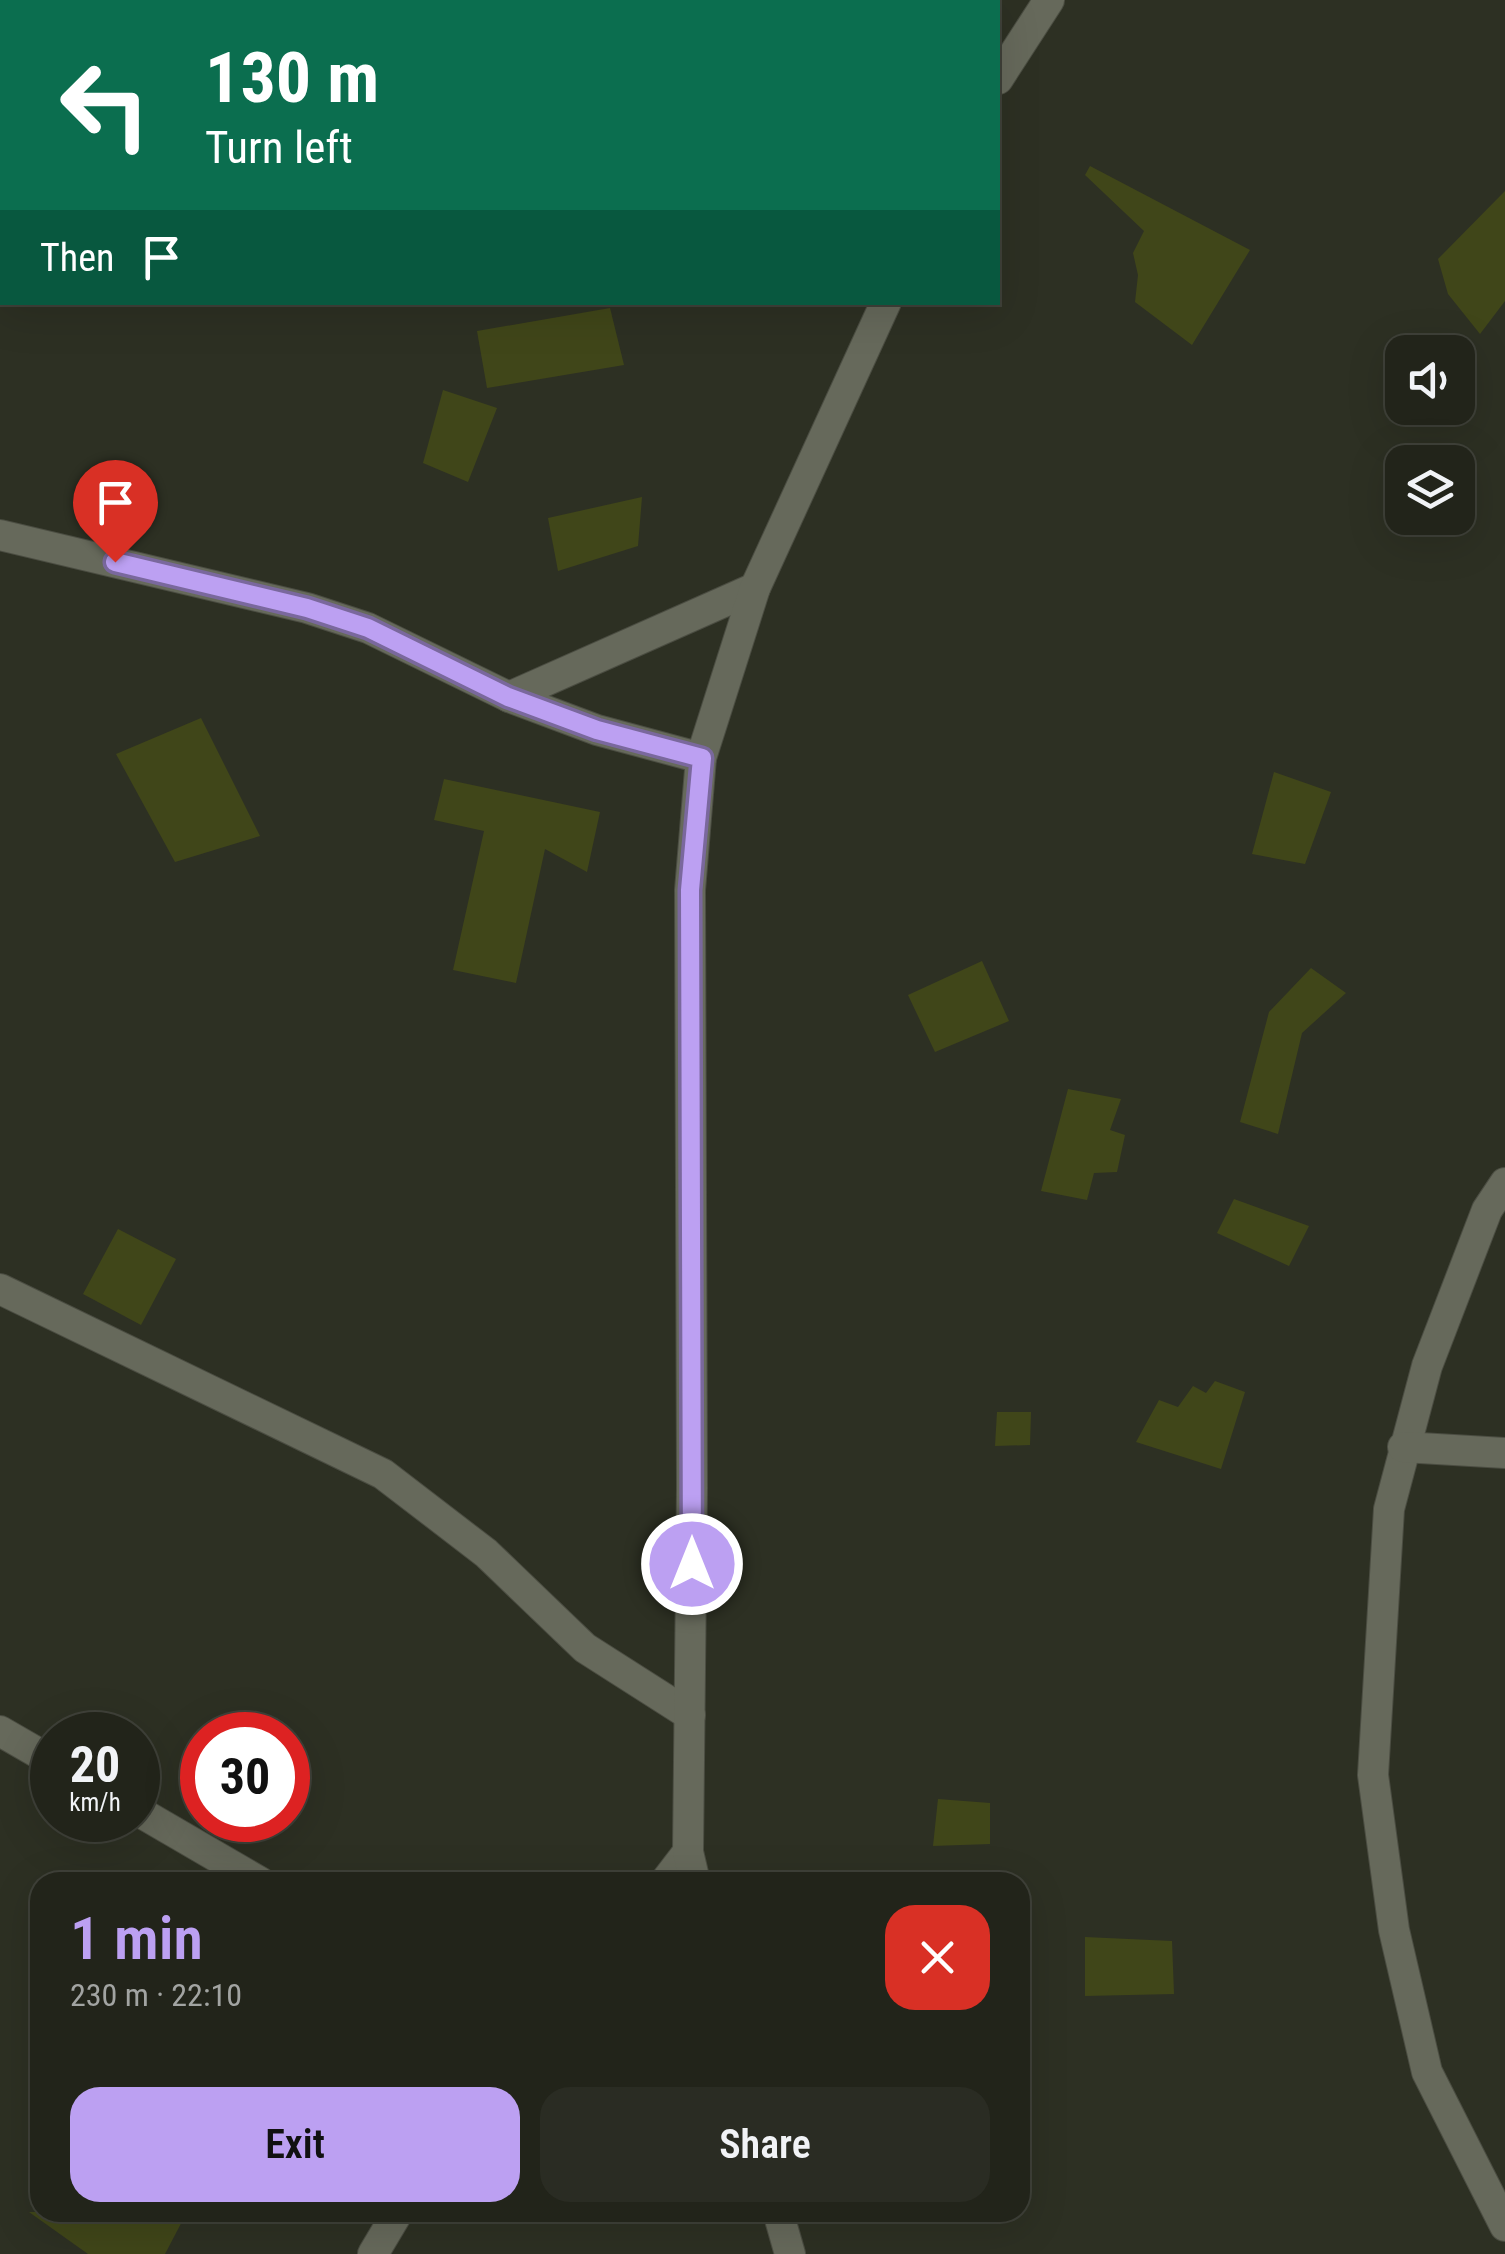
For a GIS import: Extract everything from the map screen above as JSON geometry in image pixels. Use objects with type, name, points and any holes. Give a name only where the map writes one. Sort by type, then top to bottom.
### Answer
[{"type":"street","points":[[1000,77],[1049,0]]},
{"type":"street","points":[[693,1872],[688,1852],[690,890],[702,758],[755,588],[885,305]]},
{"type":"street","points":[[0,536],[307,608],[368,628],[508,697],[597,730],[702,758]]},
{"type":"street","points":[[508,697],[755,588]]},
{"type":"street","points":[[1505,1183],[1487,1210],[1427,1366],[1389,1509],[1373,1774],[1394,1930],[1427,2072],[1505,2226]]},
{"type":"street","points":[[0,1289],[383,1474],[486,1553],[585,1648],[690,1715]]},
{"type":"street","points":[[1403,1447],[1505,1453]]},
{"type":"street","points":[[0,1730],[30,1748]]},
{"type":"street","points":[[160,1824],[243,1872]]},
{"type":"street","points":[[673,1872],[688,1852]]},
{"type":"street","points":[[372,2254],[392,2222]]},
{"type":"street","points":[[781,2222],[790,2254]]},
{"type":"building","points":[[1090,166],[1250,250],[1192,345],[1135,302],[1138,275],[1133,253],[1144,231],[1085,175]]},
{"type":"building","points":[[1505,191],[1505,301],[1480,334],[1448,294],[1438,259]]},
{"type":"building","points":[[610,308],[624,365],[487,388],[477,331]]},
{"type":"building","points":[[443,390],[497,408],[468,482],[423,463]]},
{"type":"building","points":[[642,497],[638,546],[558,571],[548,518]]},
{"type":"building","points":[[201,718],[260,836],[175,862],[116,754]]},
{"type":"building","points":[[1274,772],[1331,792],[1305,864],[1252,854]]},
{"type":"building","points":[[444,779],[600,812],[587,872],[545,849],[516,983],[453,970],[484,831],[434,820]]},
{"type":"building","points":[[982,961],[1009,1021],[935,1052],[908,995]]},
{"type":"building","points":[[1311,968],[1346,993],[1302,1033],[1278,1134],[1240,1122],[1269,1012]]},
{"type":"building","points":[[1068,1089],[1121,1099],[1110,1130],[1125,1135],[1117,1172],[1094,1173],[1087,1200],[1041,1191]]},
{"type":"building","points":[[1234,1199],[1309,1226],[1289,1266],[1217,1233]]},
{"type":"building","points":[[118,1229],[176,1259],[141,1325],[83,1294]]},
{"type":"building","points":[[1215,1381],[1245,1392],[1221,1469],[1136,1442],[1159,1400],[1178,1407],[1193,1386],[1206,1393]]},
{"type":"building","points":[[997,1412],[1031,1412],[1030,1445],[995,1446]]},
{"type":"building","points":[[938,1799],[990,1803],[990,1844],[933,1846]]},
{"type":"building","points":[[1085,1937],[1172,1941],[1174,1994],[1085,1996]]},
{"type":"building","points":[[43,2222],[182,2222],[165,2254],[88,2254]]},
{"type":"route","points":[[115,562],[307,608],[368,628],[508,697],[597,730],[702,758],[690,890],[692,1564]]}]
